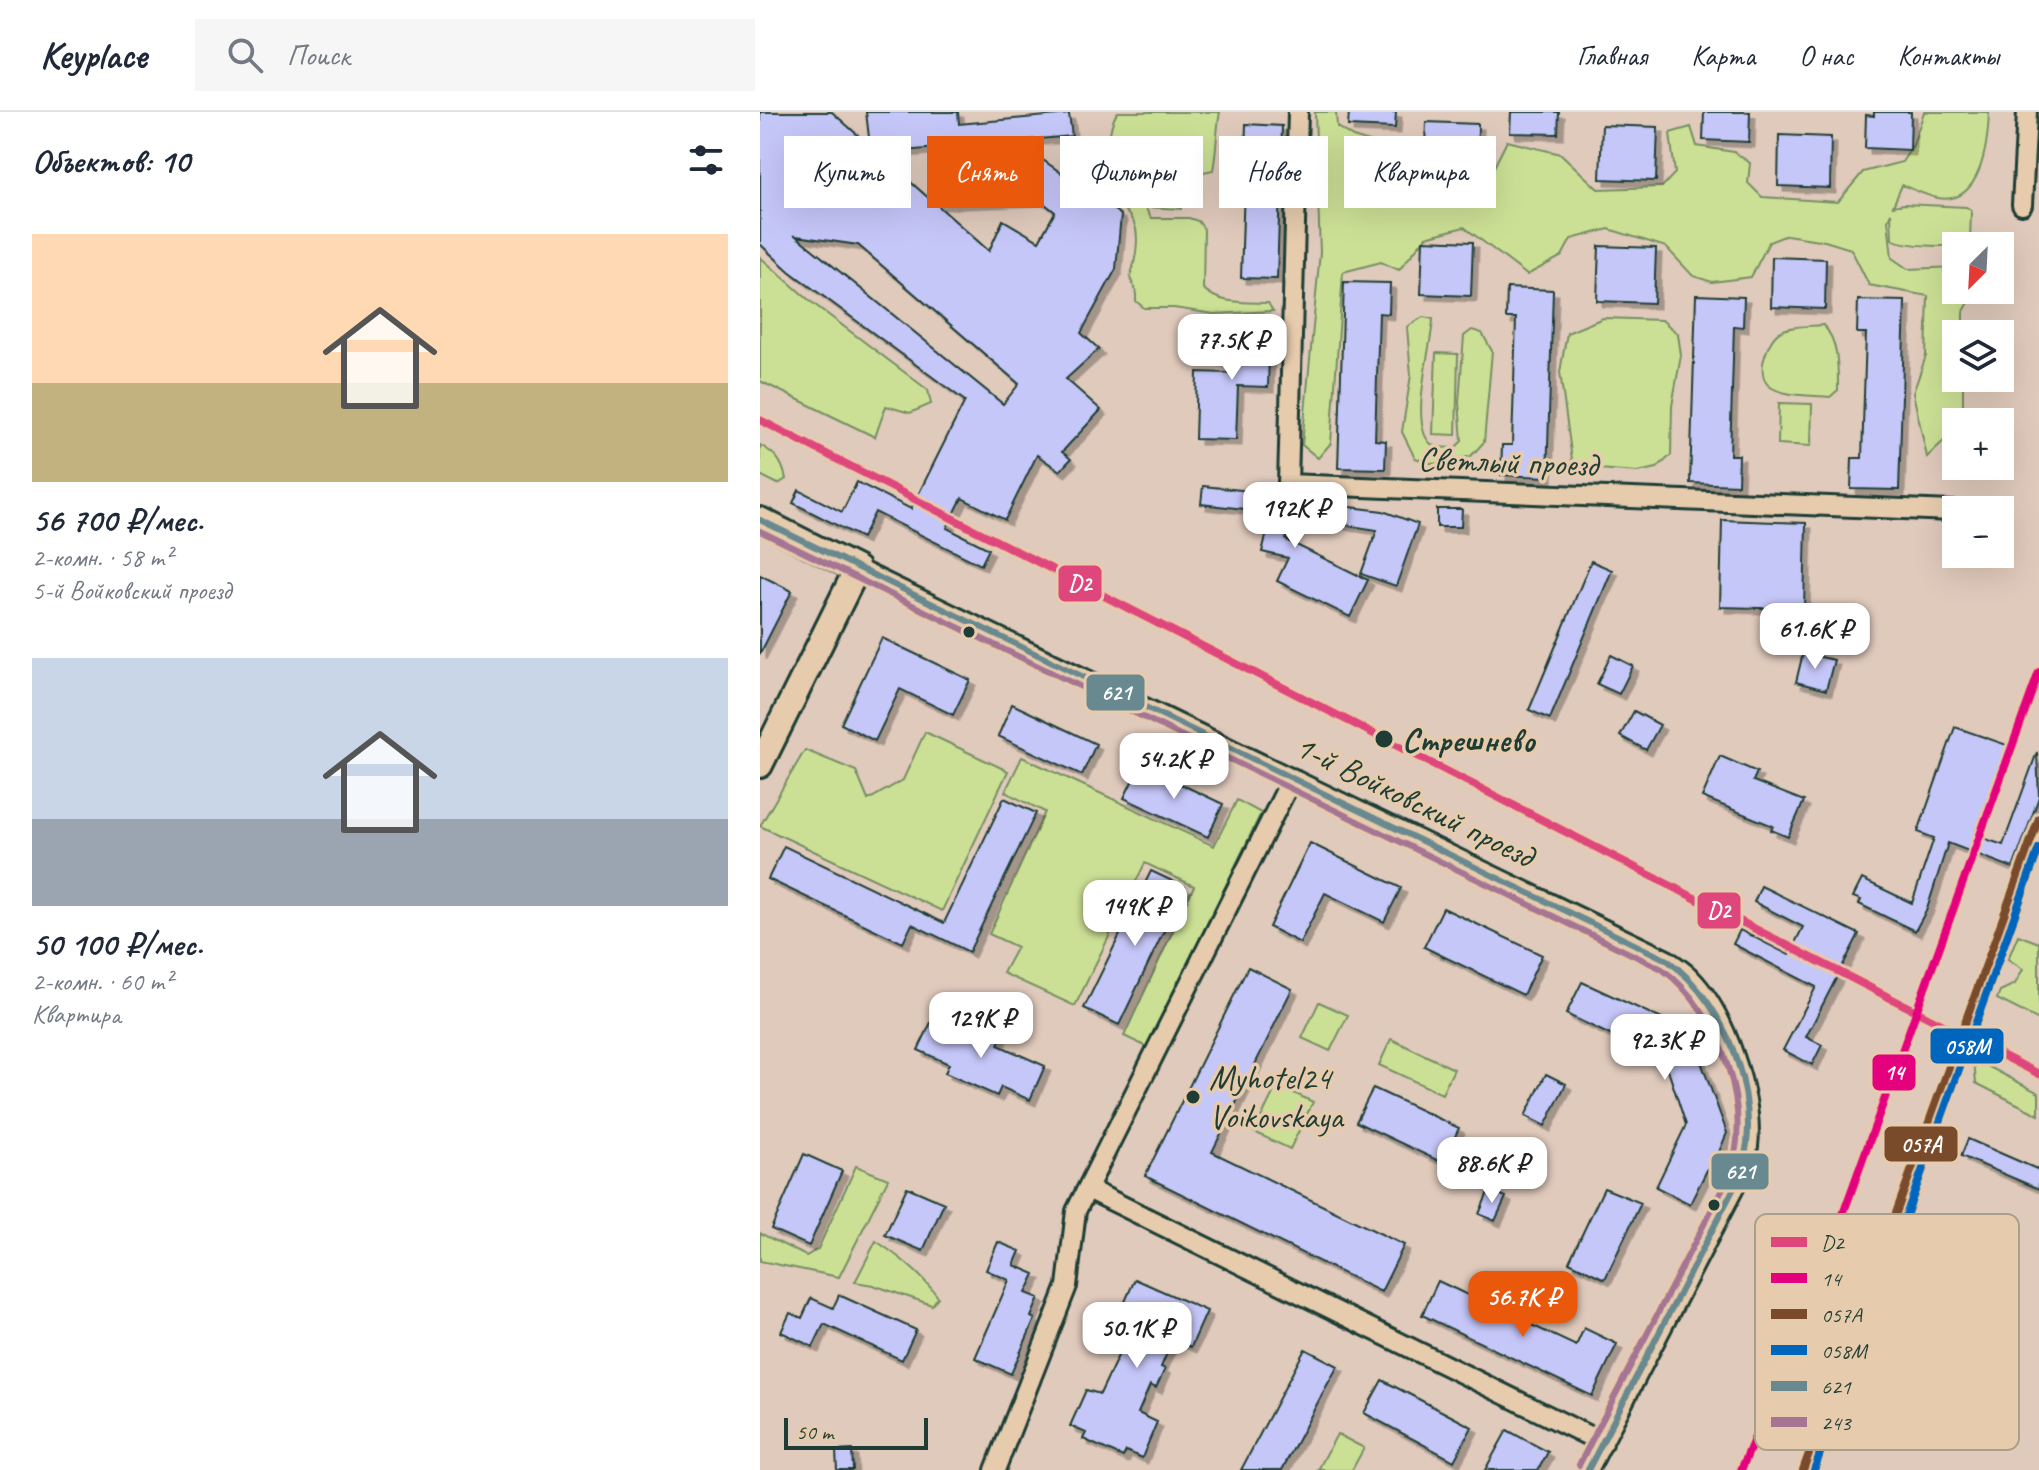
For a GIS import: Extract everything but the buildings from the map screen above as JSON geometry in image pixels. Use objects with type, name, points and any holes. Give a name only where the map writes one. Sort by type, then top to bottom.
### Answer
[{"type":"street","name":"Светлый проезд","points":[[1298,112],[1288,484],[1942,511]]},
{"type":"street","points":[[2022,205],[2027,112]]},
{"type":"street","name":"1-й Войковский проезд","points":[[760,520],[1667,960],[1691,979],[1719,1022],[1734,1057],[1746,1106],[1748,1147],[1744,1166],[1603,1443]]},
{"type":"street","points":[[760,765],[857,569]]},
{"type":"street","points":[[995,1470],[1067,1286],[1076,1211],[1292,778]]},
{"type":"street","points":[[1088,1189],[1603,1443],[1588,1470]]},
{"type":"green space","points":[[1118,112],[1220,112],[1213,170],[1203,172],[1203,136],[1109,136]]},
{"type":"green space","points":[[1315,112],[1336,112],[1337,127],[1351,136],[1344,136],[1344,208],[1496,208],[1496,163],[1507,141],[1561,154],[1598,189],[1662,187],[1675,173],[1670,133],[1691,127],[1697,146],[1734,152],[1750,163],[1748,183],[1762,197],[1838,202],[1863,172],[1902,162],[1913,145],[1924,112],[1989,112],[1984,155],[1973,182],[1964,192],[1952,198],[1938,198],[1902,185],[1893,206],[1966,207],[1971,210],[1970,232],[1942,232],[1942,246],[1919,245],[1892,239],[1891,213],[1888,220],[1892,258],[1908,269],[1942,268],[1942,304],[1968,304],[1963,320],[1942,320],[1942,392],[1963,392],[1963,408],[1942,408],[1942,443],[1927,457],[1913,393],[1926,356],[1928,296],[1869,285],[1851,249],[1787,235],[1769,242],[1751,277],[1712,282],[1693,276],[1666,247],[1609,229],[1571,239],[1562,256],[1527,275],[1464,227],[1426,237],[1399,270],[1381,262],[1343,272],[1331,443],[1318,458],[1302,445],[1320,252],[1318,208],[1328,208],[1328,136],[1316,136]]},
{"type":"green space","points":[[1122,208],[1145,208],[1151,218],[1189,218],[1198,221],[1204,229],[1203,288],[1233,302],[1268,303],[1273,311],[1214,314],[1174,308],[1144,308],[1136,301],[1136,291],[1130,278],[1137,241],[1136,229]]},
{"type":"green space","points":[[760,257],[810,301],[928,390],[931,404],[910,413],[886,406],[875,437],[760,381]]},
{"type":"green space","points":[[1423,317],[1433,319],[1421,420],[1424,434],[1433,446],[1455,448],[1462,441],[1459,402],[1464,336],[1472,330],[1482,333],[1492,351],[1484,442],[1471,456],[1433,464],[1415,458],[1402,432],[1411,375],[1407,327]]},
{"type":"green space","points":[[1603,318],[1662,320],[1678,334],[1681,355],[1672,406],[1671,455],[1657,468],[1637,472],[1573,467],[1560,372],[1567,333]]},
{"type":"green space","points":[[1823,325],[1835,347],[1838,390],[1830,397],[1790,394],[1769,386],[1764,378],[1763,363],[1777,334],[1791,328]]},
{"type":"green space","points":[[1436,353],[1458,354],[1456,435],[1433,434]]},
{"type":"green space","points":[[1779,403],[1812,404],[1811,446],[1778,444]]},
{"type":"green space","points":[[760,445],[774,455],[782,467],[786,479],[778,484],[760,475]]},
{"type":"green space","points":[[925,732],[1008,771],[942,911],[760,826],[805,750],[856,771],[868,800],[903,780]]},
{"type":"green space","points":[[1022,757],[1214,846],[1237,800],[1261,813],[1147,1047],[1124,1036],[1194,886],[1145,863],[1075,1006],[1003,973],[1017,947],[989,934],[1045,812],[1005,792]]},
{"type":"green space","points":[[2018,935],[2039,943],[2039,1020],[1997,999],[2000,991],[2015,984],[2023,969],[2008,959]]},
{"type":"green space","points":[[1319,1002],[1348,1015],[1330,1051],[1302,1038]]},
{"type":"green space","points":[[1391,1039],[1454,1069],[1442,1094],[1379,1065]]},
{"type":"green space","points":[[1974,1059],[2039,1093],[2039,1115],[1976,1083]]},
{"type":"green space","points":[[1277,1085],[1313,1102],[1290,1149],[1254,1132]]},
{"type":"green space","points":[[856,1166],[888,1179],[839,1277],[760,1261],[760,1233],[806,1256],[818,1249]]},
{"type":"green space","points":[[876,1241],[909,1266],[931,1288],[938,1297],[932,1305],[855,1282]]},
{"type":"green space","points":[[1337,1434],[1364,1448],[1352,1470],[1318,1470]]},
{"type":"transit line","name":"D2","points":[[760,420],[2039,1074]]},
{"type":"transit line","name":"621","points":[[760,520],[1667,960],[1689,980],[1709,1004],[1738,1063],[1748,1127],[1745,1157],[1735,1186],[1588,1470]]},
{"type":"transit line","name":"243","points":[[760,531],[1662,969],[1683,987],[1716,1037],[1728,1066],[1738,1126],[1735,1155],[1726,1182],[1579,1465]]},
{"type":"transit line","name":"14","points":[[1843,1214],[2039,672]]},
{"type":"transit line","name":"057А","points":[[1896,1214],[2039,818]]},
{"type":"transit line","name":"058М","points":[[1907,1214],[2039,848]]},
{"type":"transit line","name":"14","points":[[1741,1470],[1755,1437]]},
{"type":"transit line","name":"057А","points":[[1803,1470],[1810,1450]]},
{"type":"transit line","name":"058М","points":[[1814,1470],[1821,1450]]},
{"type":"place","name":"Стрешнево","points":[[1384,739]]},
{"type":"place","name":"Myhotel24 Voikovskaya","points":[[1193,1097]]}]
